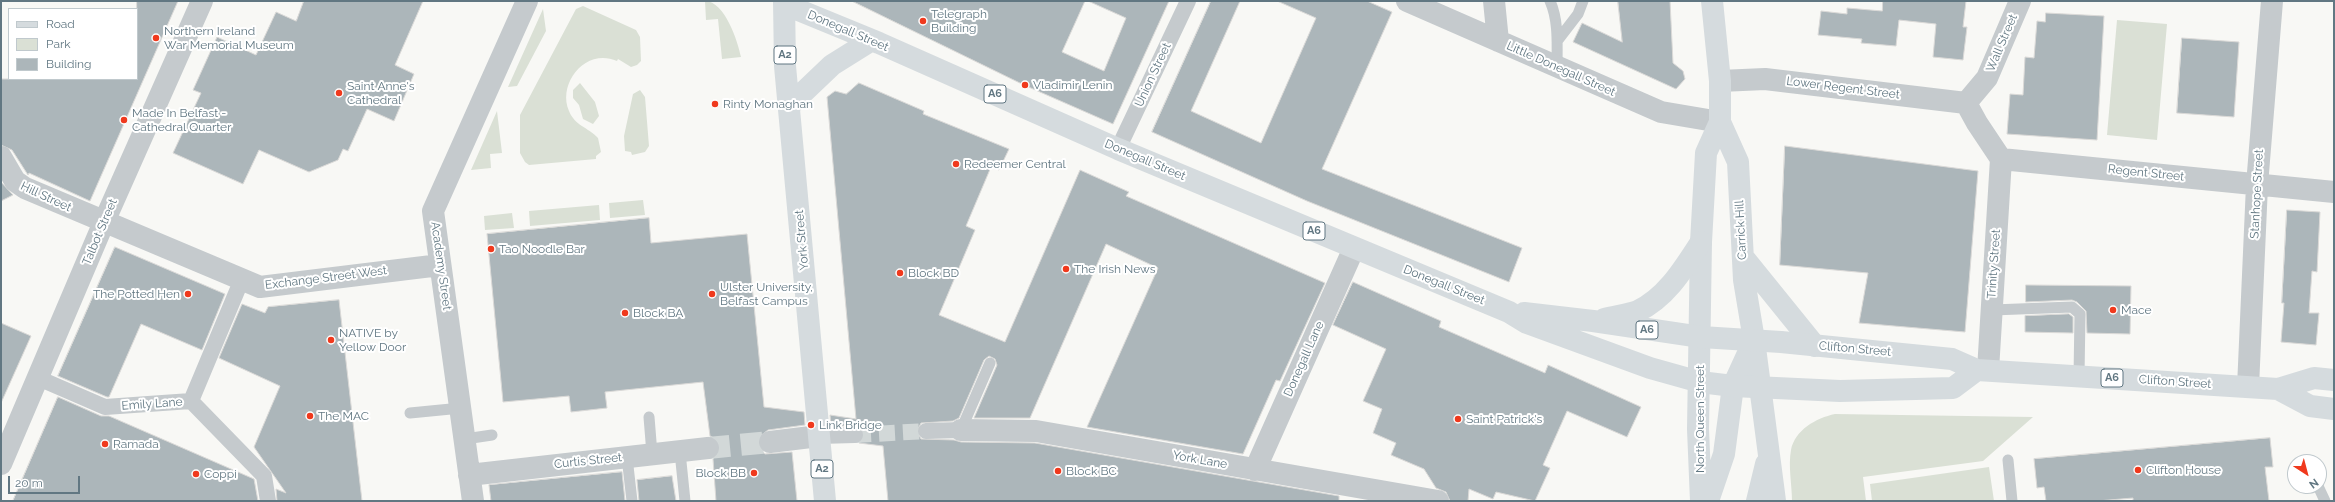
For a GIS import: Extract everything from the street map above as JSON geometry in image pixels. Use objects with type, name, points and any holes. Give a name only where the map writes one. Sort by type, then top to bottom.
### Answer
[{"type":"main road","name":"Carrick Hill","points":[[1712,1],[1720,81],[1720,122],[1738,162],[1744,280],[1754,340]]},
{"type":"main road","name":"Donegall Street","points":[[784,2],[1118,149],[1509,312],[1534,326],[1650,368],[1700,382],[1759,387]]},
{"type":"main road","name":"York Street","points":[[784,2],[785,66],[825,501]]},
{"type":"main road","points":[[789,106],[832,66],[872,40]]},
{"type":"main road","name":"Carrick Hill","points":[[1701,338],[1701,242],[1706,153],[1720,122]]},
{"type":"main road","points":[[1593,321],[1637,311],[1650,303],[1676,280],[1701,242]]},
{"type":"main road","points":[[1743,257],[1815,346]]},
{"type":"main road","name":"Donegall Street","points":[[1509,312],[1593,321],[1701,338],[1754,340]]},
{"type":"main road","name":"North Queen Street","points":[[1701,338],[1698,429],[1701,501]]},
{"type":"main road","points":[[1708,501],[1724,454],[1733,386],[1754,340]]},
{"type":"main road","points":[[1754,340],[1775,501]]},
{"type":"main road","name":"Clifton Street","points":[[1754,340],[1952,359],[1982,370],[2278,390],[2310,406],[2334,409]]},
{"type":"main road","name":"A6","points":[[1759,387],[1840,391],[1953,388],[1982,370]]},
{"type":"main road","name":"Clifton Street","points":[[2278,390],[2314,378],[2334,380]]},
{"type":"main road","points":[[1757,501],[1768,455]]},
{"type":"street","name":"Talbot Street","points":[[1,464],[104,222],[202,1]]},
{"type":"street","name":"Academy Street","points":[[473,501],[433,211],[527,1]]},
{"type":"street","name":"Union Street","points":[[1118,149],[1188,1]]},
{"type":"street","name":"Little Donegall Street","points":[[1407,1],[1661,112],[1720,122]]},
{"type":"street","points":[[1494,1],[1498,41]]},
{"type":"street","name":"Wall Street","points":[[1966,103],[1987,78],[2020,1]]},
{"type":"street","name":"Stanhope Street","points":[[2248,387],[2257,185],[2272,1]]},
{"type":"street","name":"Lower Regent Street","points":[[1720,81],[1765,79],[1966,103]]},
{"type":"street","points":[[1966,103],[1977,123],[2001,159]]},
{"type":"street","name":"Hill Street","points":[[1,157],[14,181],[25,188],[104,222]]},
{"type":"street","name":"Regent Street","points":[[2001,159],[2334,192]]},
{"type":"street","name":"Trinity Street","points":[[1982,370],[1992,310],[2001,159]]},
{"type":"street","name":"Exchange Street West","points":[[104,222],[260,287],[440,265]]},
{"type":"street","name":"Donegall Lane","points":[[1254,470],[1354,248]]},
{"type":"street","points":[[191,401],[242,279]]},
{"type":"street","name":"Emily Lane","points":[[38,378],[105,407],[191,401],[264,476],[268,501]]},
{"type":"street","points":[[926,431],[961,430]]},
{"type":"street","name":"York Lane","points":[[961,430],[1036,431],[1438,501]]},
{"type":"street","points":[[770,442],[819,436],[855,435]]},
{"type":"street","name":"Curtis Street","points":[[469,475],[708,448]]},
{"type":"lane","points":[[1550,1],[1554,9],[1558,40],[1557,67]]},
{"type":"lane","points":[[1558,40],[1578,14],[1583,1]]},
{"type":"lane","points":[[1992,310],[2072,307],[2080,314],[2079,376]]},
{"type":"lane","points":[[961,430],[990,363]]},
{"type":"lane","points":[[410,413],[460,408]]},
{"type":"lane","points":[[649,417],[652,454]]},
{"type":"lane","points":[[465,439],[492,435]]},
{"type":"lane","points":[[680,452],[685,501]]},
{"type":"lane","points":[[627,457],[632,501]]},
{"type":"lane","points":[[2008,460],[2012,501]]},
{"type":"green space","points":[[705,1],[712,3],[719,8],[724,15],[734,33],[741,57],[722,59],[718,19],[706,20]]},
{"type":"green space","points":[[583,6],[636,30],[640,37],[641,61],[637,65],[631,67],[618,59],[617,61],[606,58],[595,59],[585,63],[577,70],[571,79],[567,89],[566,100],[569,111],[578,123],[598,138],[601,152],[596,156],[596,159],[529,165],[525,162],[520,153],[520,115],[576,9]]},
{"type":"green space","points":[[543,9],[546,31],[517,86],[508,87]]},
{"type":"green space","points":[[2117,20],[2167,24],[2157,140],[2107,135]]},
{"type":"green space","points":[[580,83],[595,102],[599,116],[593,124],[583,119],[579,105],[573,98],[573,90]]},
{"type":"green space","points":[[640,90],[645,97],[649,146],[645,152],[632,155],[631,152],[625,151],[624,136],[633,94]]},
{"type":"green space","points":[[497,111],[502,153],[490,154],[491,168],[471,170]]},
{"type":"green space","points":[[643,200],[645,215],[610,218],[609,203]]},
{"type":"green space","points":[[599,205],[600,220],[530,226],[529,211]]},
{"type":"green space","points":[[512,213],[514,228],[485,230],[484,216]]},
{"type":"green space","points":[[1835,414],[2033,417],[1983,461],[1863,477],[1866,501],[1792,501],[1790,462],[1793,443],[1797,436],[1807,426],[1821,418]]},
{"type":"green space","points":[[1989,467],[1994,501],[1872,501],[1870,484]]},
{"type":"building","points":[[137,1],[178,1],[90,201],[29,173],[28,175],[12,150],[1,145],[1,79],[138,80]]},
{"type":"building","name":"Saint Anne's Cathedral","points":[[304,1],[423,1],[395,65],[414,74],[394,121],[367,109],[348,151],[343,149],[338,160],[309,172],[259,150],[243,184],[173,153],[201,93],[193,90],[217,37],[256,55],[276,12],[296,21]]},
{"type":"building","points":[[852,1],[1085,1],[1062,52],[1104,71],[1126,18],[1088,1],[1169,1],[1113,124],[1024,85]]},
{"type":"building","points":[[1211,1],[1240,1],[1191,111],[1261,143],[1316,18],[1277,1],[1367,1],[1392,12],[1322,169],[1522,248],[1509,282],[1307,201],[1152,132]]},
{"type":"building","points":[[1618,1],[1670,1],[1673,63],[1683,71],[1685,79],[1676,89],[1573,42],[1582,23],[1622,42]]},
{"type":"building","points":[[1883,1],[1966,1],[1963,27],[1967,27],[1963,60],[1933,57],[1936,24],[1899,20],[1896,46],[1861,43],[1862,39],[1818,35],[1821,11],[1847,14],[1847,8],[1882,11]]},
{"type":"building","points":[[2046,13],[2104,16],[2097,140],[2007,134],[2010,94],[2023,95],[2025,57],[2034,58],[2037,21],[2045,22]]},
{"type":"building","points":[[2182,38],[2239,42],[2234,117],[2177,113]]},
{"type":"building","points":[[859,83],[924,111],[923,114],[1009,149],[999,170],[991,167],[966,226],[975,230],[939,315],[1005,342],[1080,170],[1129,192],[1126,196],[1325,283],[1280,381],[1276,380],[1243,454],[1087,427],[1158,268],[1106,244],[1030,418],[974,418],[997,365],[995,359],[989,356],[984,360],[959,418],[953,421],[921,423],[917,431],[921,439],[954,440],[961,442],[1035,443],[1339,496],[1339,501],[888,501],[883,446],[859,443],[864,439],[863,430],[855,426],[831,426],[830,415],[856,419],[827,97],[835,91],[846,94]]},
{"type":"building","points":[[1785,146],[1978,171],[1965,332],[1859,323],[1868,273],[1780,265]]},
{"type":"building","points":[[1,182],[13,195],[1,201]]},
{"type":"building","points":[[2287,210],[2320,212],[2317,272],[2312,271],[2309,313],[2319,313],[2316,345],[2281,342],[2284,303],[2282,303]]},
{"type":"building","name":"Block BA","points":[[649,218],[651,243],[747,234],[764,407],[804,412],[805,425],[768,430],[759,437],[758,444],[760,450],[765,454],[792,452],[797,501],[716,501],[713,459],[719,453],[720,446],[718,440],[710,436],[703,382],[605,392],[607,408],[571,412],[569,396],[503,402],[487,234]]},
{"type":"building","points":[[115,247],[225,294],[202,350],[141,324],[109,397],[107,397],[58,376]]},
{"type":"building","points":[[1353,282],[1441,321],[1439,327],[1545,373],[1548,365],[1641,407],[1627,437],[1567,411],[1543,465],[1550,468],[1535,501],[1496,492],[1493,499],[1469,489],[1468,501],[1450,501],[1446,492],[1436,488],[1424,469],[1391,455],[1396,443],[1373,433],[1382,409],[1363,401],[1386,349],[1333,325]]},
{"type":"building","points":[[2026,285],[2131,286],[2130,334],[2087,333],[2086,311],[2077,302],[2072,300],[2026,302]]},
{"type":"building","name":"The MAC","points":[[339,300],[362,501],[277,501],[276,489],[286,493],[254,447],[280,386],[219,358],[242,304],[265,313],[268,307]]},
{"type":"building","points":[[2069,314],[2073,317],[2073,333],[2025,332],[2025,316]]},
{"type":"building","points":[[1,323],[31,336],[1,403]]},
{"type":"building","name":"Ramada","points":[[58,397],[101,416],[109,416],[254,479],[258,501],[13,501]]},
{"type":"building","name":"Clifton House","points":[[2270,438],[2273,467],[2265,467],[2269,501],[2133,501],[2133,498],[2097,501],[2046,501],[2044,487],[2037,488],[2034,459]]},
{"type":"building","points":[[622,472],[625,501],[491,501],[489,485]]},
{"type":"building","points":[[672,476],[676,501],[639,501],[637,480]]},
{"type":"tunnel","points":[[855,435],[926,431]]},
{"type":"tunnel","points":[[708,448],[770,442]]},
{"type":"place","name":"Telegraph Building","points":[[923,21]]},
{"type":"place","name":"Northern Ireland War Memorial Museum","points":[[156,38]]},
{"type":"place","name":"Vladimir Lenin","points":[[1025,85]]},
{"type":"place","name":"Saint Anne's Cathedral","points":[[339,93]]},
{"type":"place","name":"Rinty Monaghan","points":[[715,104]]},
{"type":"place","name":"Made In Belfast - Cathedral Quarter","points":[[124,120]]},
{"type":"place","name":"Redeemer Central","points":[[956,164]]},
{"type":"place","name":"Tao Noodle Bar","points":[[491,249]]},
{"type":"place","name":"The Irish News","points":[[1066,269]]},
{"type":"place","name":"Block BD","points":[[900,273]]},
{"type":"place","name":"The Potted Hen","points":[[188,294]]},
{"type":"place","name":"Ulster University, Belfast Campus","points":[[712,294]]},
{"type":"place","name":"Mace","points":[[2113,310]]},
{"type":"place","name":"Block BA","points":[[625,313]]},
{"type":"place","name":"NATIVE by Yellow Door","points":[[331,340]]},
{"type":"place","name":"The MAC","points":[[310,416]]},
{"type":"place","name":"Saint Patrick's","points":[[1458,419]]},
{"type":"place","name":"Link Bridge","points":[[811,425]]},
{"type":"place","name":"Ramada","points":[[105,444]]},
{"type":"place","name":"Clifton House","points":[[2138,470]]},
{"type":"place","name":"Block BC","points":[[1058,471]]},
{"type":"place","name":"Block BB","points":[[754,473]]},
{"type":"place","name":"Coppi","points":[[196,474]]}]
